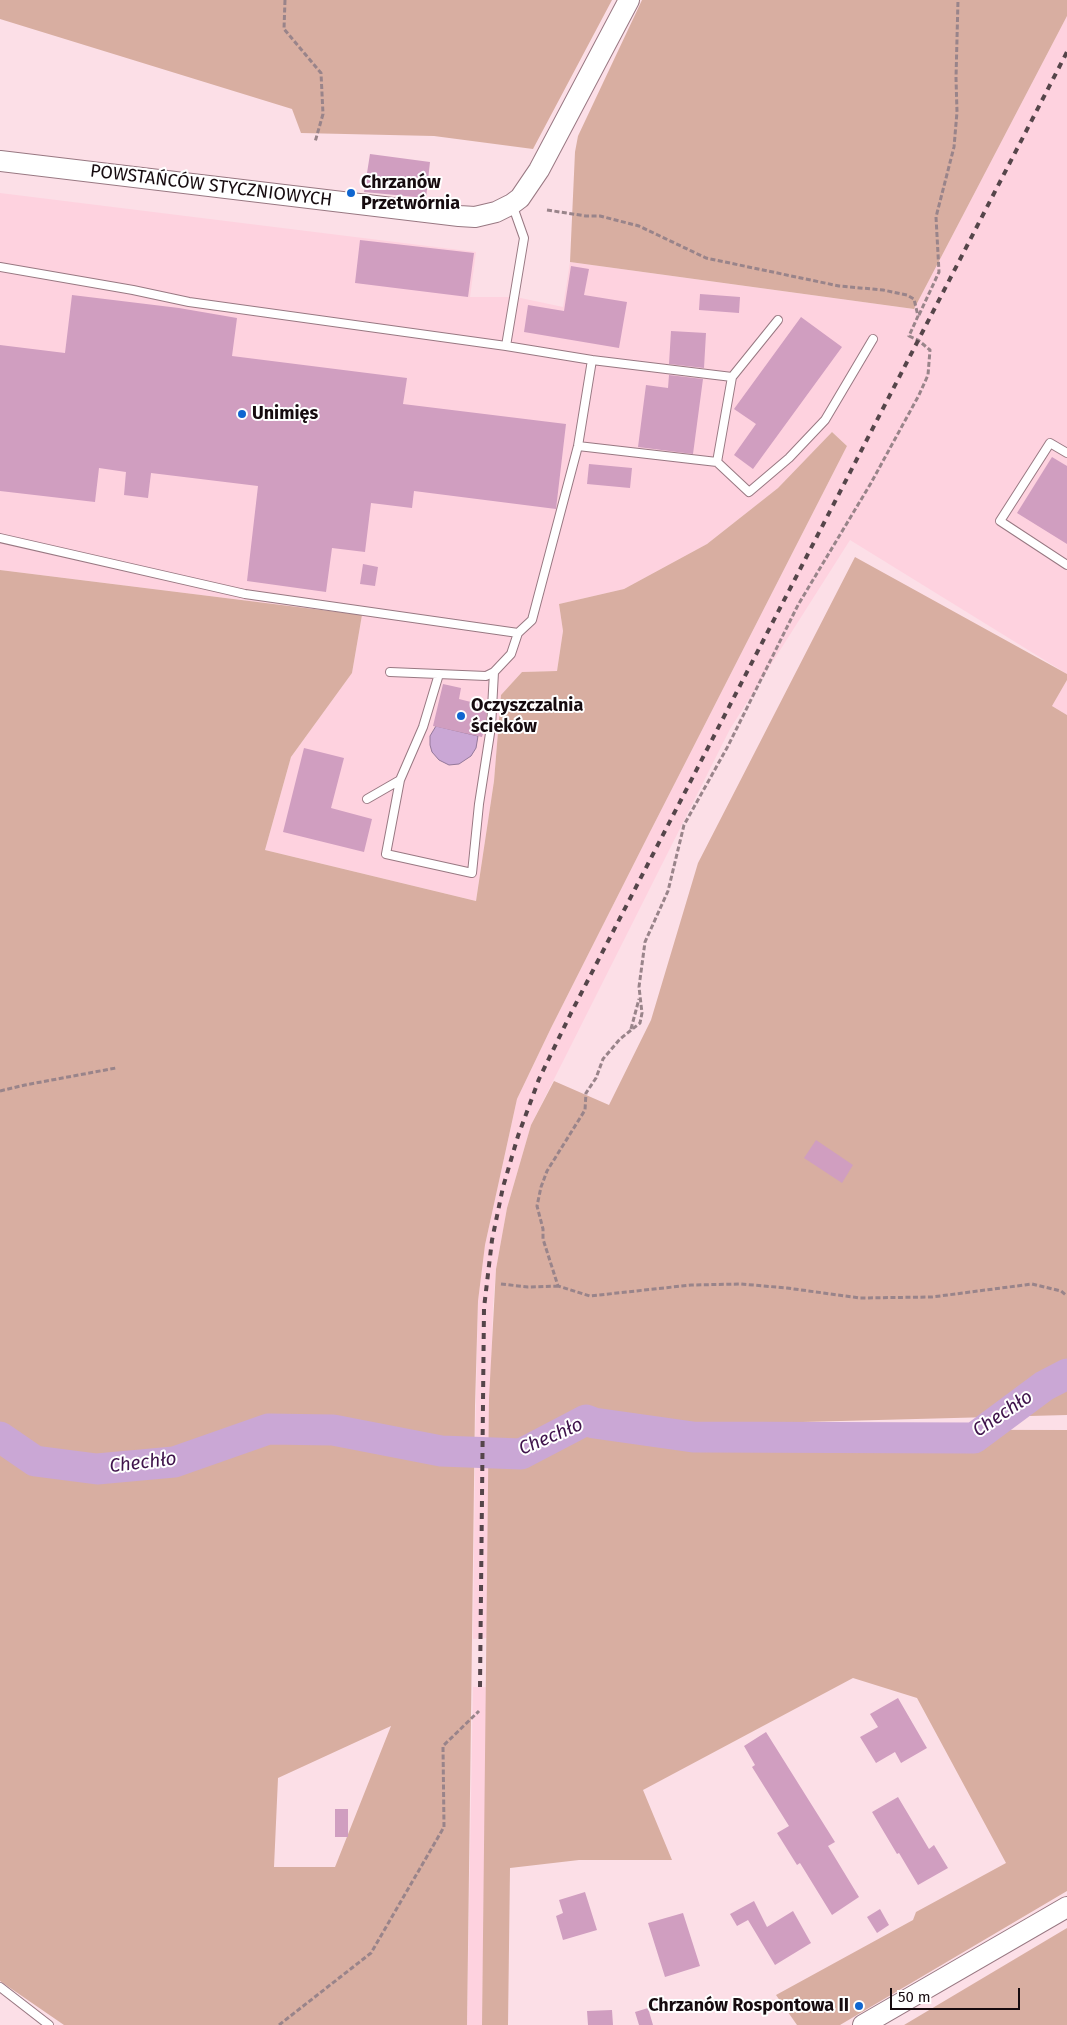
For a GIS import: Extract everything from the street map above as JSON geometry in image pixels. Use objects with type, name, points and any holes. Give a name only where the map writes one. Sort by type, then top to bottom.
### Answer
[{"type":"street","name":"POWSTAŃCÓW STYCZNIOWYCH","points":[[0,161],[459,216],[475,217],[496,212],[512,204],[527,190],[629,0]]},
{"type":"street","points":[[863,2025],[1067,1907]]},
{"type":"lane","points":[[506,346],[524,238],[512,204]]},
{"type":"lane","points":[[0,267],[133,290],[189,302],[506,346],[592,360],[732,377]]},
{"type":"lane","points":[[717,462],[732,377],[778,320]]},
{"type":"lane","points":[[578,446],[717,462],[749,492],[789,458],[825,420],[873,339]]},
{"type":"lane","points":[[390,672],[486,676],[494,672],[512,654],[518,633],[532,620],[578,446],[592,360]]},
{"type":"lane","points":[[1067,453],[1050,443],[1000,521],[1067,565]]},
{"type":"lane","points":[[0,538],[244,594],[518,633]]},
{"type":"lane","points":[[439,674],[423,727],[400,780],[386,854],[472,873],[479,804],[491,727],[494,672]]},
{"type":"lane","points":[[368,799],[400,780]]},
{"type":"lane","points":[[0,1987],[49,2025]]},
{"type":"path","points":[[285,0],[284,29],[321,73],[323,114],[315,142]]},
{"type":"path","points":[[558,1286],[543,1239],[543,1229],[537,1206],[541,1187],[547,1171],[585,1110],[586,1093],[596,1078],[604,1059],[620,1039],[640,1024],[642,1012],[639,987],[645,942],[668,891],[684,825],[728,746],[798,605],[871,483],[911,411],[928,375],[930,350],[918,340],[909,336],[939,272],[936,217],[954,147],[957,112],[958,0]]},
{"type":"path","points":[[547,210],[586,216],[600,216],[639,226],[706,258],[839,286],[883,290],[907,295],[914,299],[918,316]]},
{"type":"path","points":[[0,1091],[116,1068]]},
{"type":"path","points":[[501,1284],[528,1287],[558,1286],[590,1296],[691,1285],[741,1284],[860,1298],[932,1297],[1032,1284],[1061,1292],[1067,1296]]},
{"type":"path","points":[[279,2025],[371,1953],[444,1827],[443,1746],[479,1711]]},
{"type":"shaded area","points":[[0,0],[612,0],[533,149],[434,136],[301,133],[292,109],[0,19]]},
{"type":"shaded area","points":[[642,0],[1067,0],[1067,16],[914,309],[570,262],[575,152],[578,136]]},
{"type":"shaded area","points":[[1067,16],[1067,674],[850,540],[730,729],[531,1125],[507,1208],[496,1269],[493,1306],[489,1445],[475,1445],[478,1301],[485,1245],[517,1099],[651,830],[847,446],[832,432],[778,488],[707,544],[624,589],[559,604],[563,631],[557,671],[522,672],[501,695],[494,781],[476,901],[265,850],[291,757],[352,673],[362,615],[0,570],[0,193],[476,252],[470,297],[516,297],[563,307],[570,262],[914,309]]},
{"type":"shaded area","points":[[832,432],[847,446],[651,830],[517,1099],[485,1245],[478,1301],[475,1406],[467,2025],[64,2025],[0,1981],[0,570],[362,615],[352,673],[291,757],[265,850],[476,901],[494,781],[501,695],[522,672],[557,671],[563,631],[559,604],[624,589],[707,544],[778,488]],"holes":[[[391,1726],[335,1867],[274,1867],[278,1778]]]},
{"type":"shaded area","points":[[855,557],[1067,674],[1067,680],[1052,706],[1067,715],[1067,1415],[539,1429],[1067,1430],[1067,1891],[840,2025],[797,2025],[776,1995],[913,1920],[916,1912],[1006,1863],[917,1698],[853,1678],[643,1790],[672,1860],[579,1860],[510,1868],[508,2025],[482,2025],[489,1398],[496,1269],[507,1208],[531,1125],[554,1081],[609,1105],[651,1020],[698,863]]},
{"type":"shaded area","points":[[1067,680],[1067,715],[1052,706]]},
{"type":"shaded area","points":[[436,726],[478,736],[476,748],[471,756],[459,764],[449,765],[439,760],[432,752],[430,745],[430,736]]},
{"type":"shaded area","points":[[475,1463],[489,1463],[488,1638],[473,1639]]},
{"type":"shaded area","points":[[473,1687],[487,1687],[482,2025],[467,2025]]},
{"type":"shaded area","points":[[1067,1928],[1067,2025],[904,2025]]},
{"type":"building","points":[[370,154],[430,162],[426,198],[364,192]]},
{"type":"building","points":[[360,240],[474,253],[468,297],[355,283]]},
{"type":"building","points":[[571,266],[589,269],[584,295],[627,302],[619,348],[524,332],[528,305],[564,311]]},
{"type":"building","points":[[700,294],[740,297],[739,313],[699,310]]},
{"type":"building","name":"Unimięs","points":[[72,295],[179,308],[237,318],[232,356],[407,378],[403,404],[566,424],[556,509],[414,491],[412,508],[371,503],[365,552],[332,548],[326,592],[247,581],[258,486],[151,473],[148,498],[124,495],[126,472],[99,468],[95,502],[0,491],[0,345],[65,353]]},
{"type":"building","points":[[801,317],[842,347],[753,469],[734,455],[756,424],[734,409]]},
{"type":"building","points":[[671,331],[706,333],[704,368],[669,364]]},
{"type":"building","points":[[669,375],[703,379],[693,454],[638,447],[646,385],[668,388]]},
{"type":"building","points":[[1052,457],[1067,466],[1067,544],[1017,513]]},
{"type":"building","points":[[589,464],[632,468],[630,488],[587,484]]},
{"type":"building","points":[[363,564],[378,567],[375,586],[360,584]]},
{"type":"building","name":"Oczyszczalnia ścieków","points":[[443,684],[461,688],[459,699],[487,706],[486,724],[482,737],[433,726]]},
{"type":"building","points":[[304,748],[344,758],[331,808],[372,819],[364,852],[283,832]]},
{"type":"building","points":[[816,1140],[853,1165],[842,1183],[804,1158]]},
{"type":"building","points":[[898,1698],[927,1748],[901,1763],[895,1752],[876,1763],[860,1737],[878,1727],[870,1714]]},
{"type":"building","points":[[766,1732],[835,1842],[828,1846],[859,1897],[832,1915],[800,1863],[797,1865],[777,1833],[789,1826],[752,1767],[755,1765],[744,1746]]},
{"type":"building","points":[[898,1797],[929,1849],[934,1845],[948,1868],[918,1885],[872,1812]]},
{"type":"building","points":[[335,1809],[348,1809],[348,1837],[335,1837]]},
{"type":"building","points":[[585,1892],[597,1930],[563,1940],[556,1916],[563,1913],[559,1900]]},
{"type":"building","points":[[754,1901],[767,1927],[793,1911],[811,1943],[775,1965],[748,1920],[737,1926],[730,1914]]},
{"type":"building","points":[[880,1909],[889,1925],[877,1933],[867,1917]]},
{"type":"building","points":[[683,1913],[700,1966],[665,1977],[648,1923]]},
{"type":"building","points":[[648,2008],[653,2025],[639,2025],[635,2012]]},
{"type":"building","points":[[612,2010],[613,2025],[588,2025],[587,2011]]},
{"type":"waterway","name":"Chechło","points":[[0,1437],[35,1461],[97,1469],[174,1462],[268,1429],[333,1430],[441,1451],[521,1454],[586,1420],[594,1423],[693,1437],[974,1438],[1044,1386],[1067,1374]]},
{"type":"waterway","points":[[594,1410],[594,1423]]},
{"type":"railway","points":[[480,1687],[484,1308],[492,1240],[503,1187],[518,1136],[539,1079],[571,1013],[1067,52]]},
{"type":"place","name":"Chrzanów Przetwórnia","points":[[351,193]]},
{"type":"place","name":"Unimięs","points":[[242,414]]},
{"type":"place","name":"Oczyszczalnia ścieków","points":[[461,716]]},
{"type":"place","name":"Chrzanów Rospontowa II","points":[[859,2006]]}]
